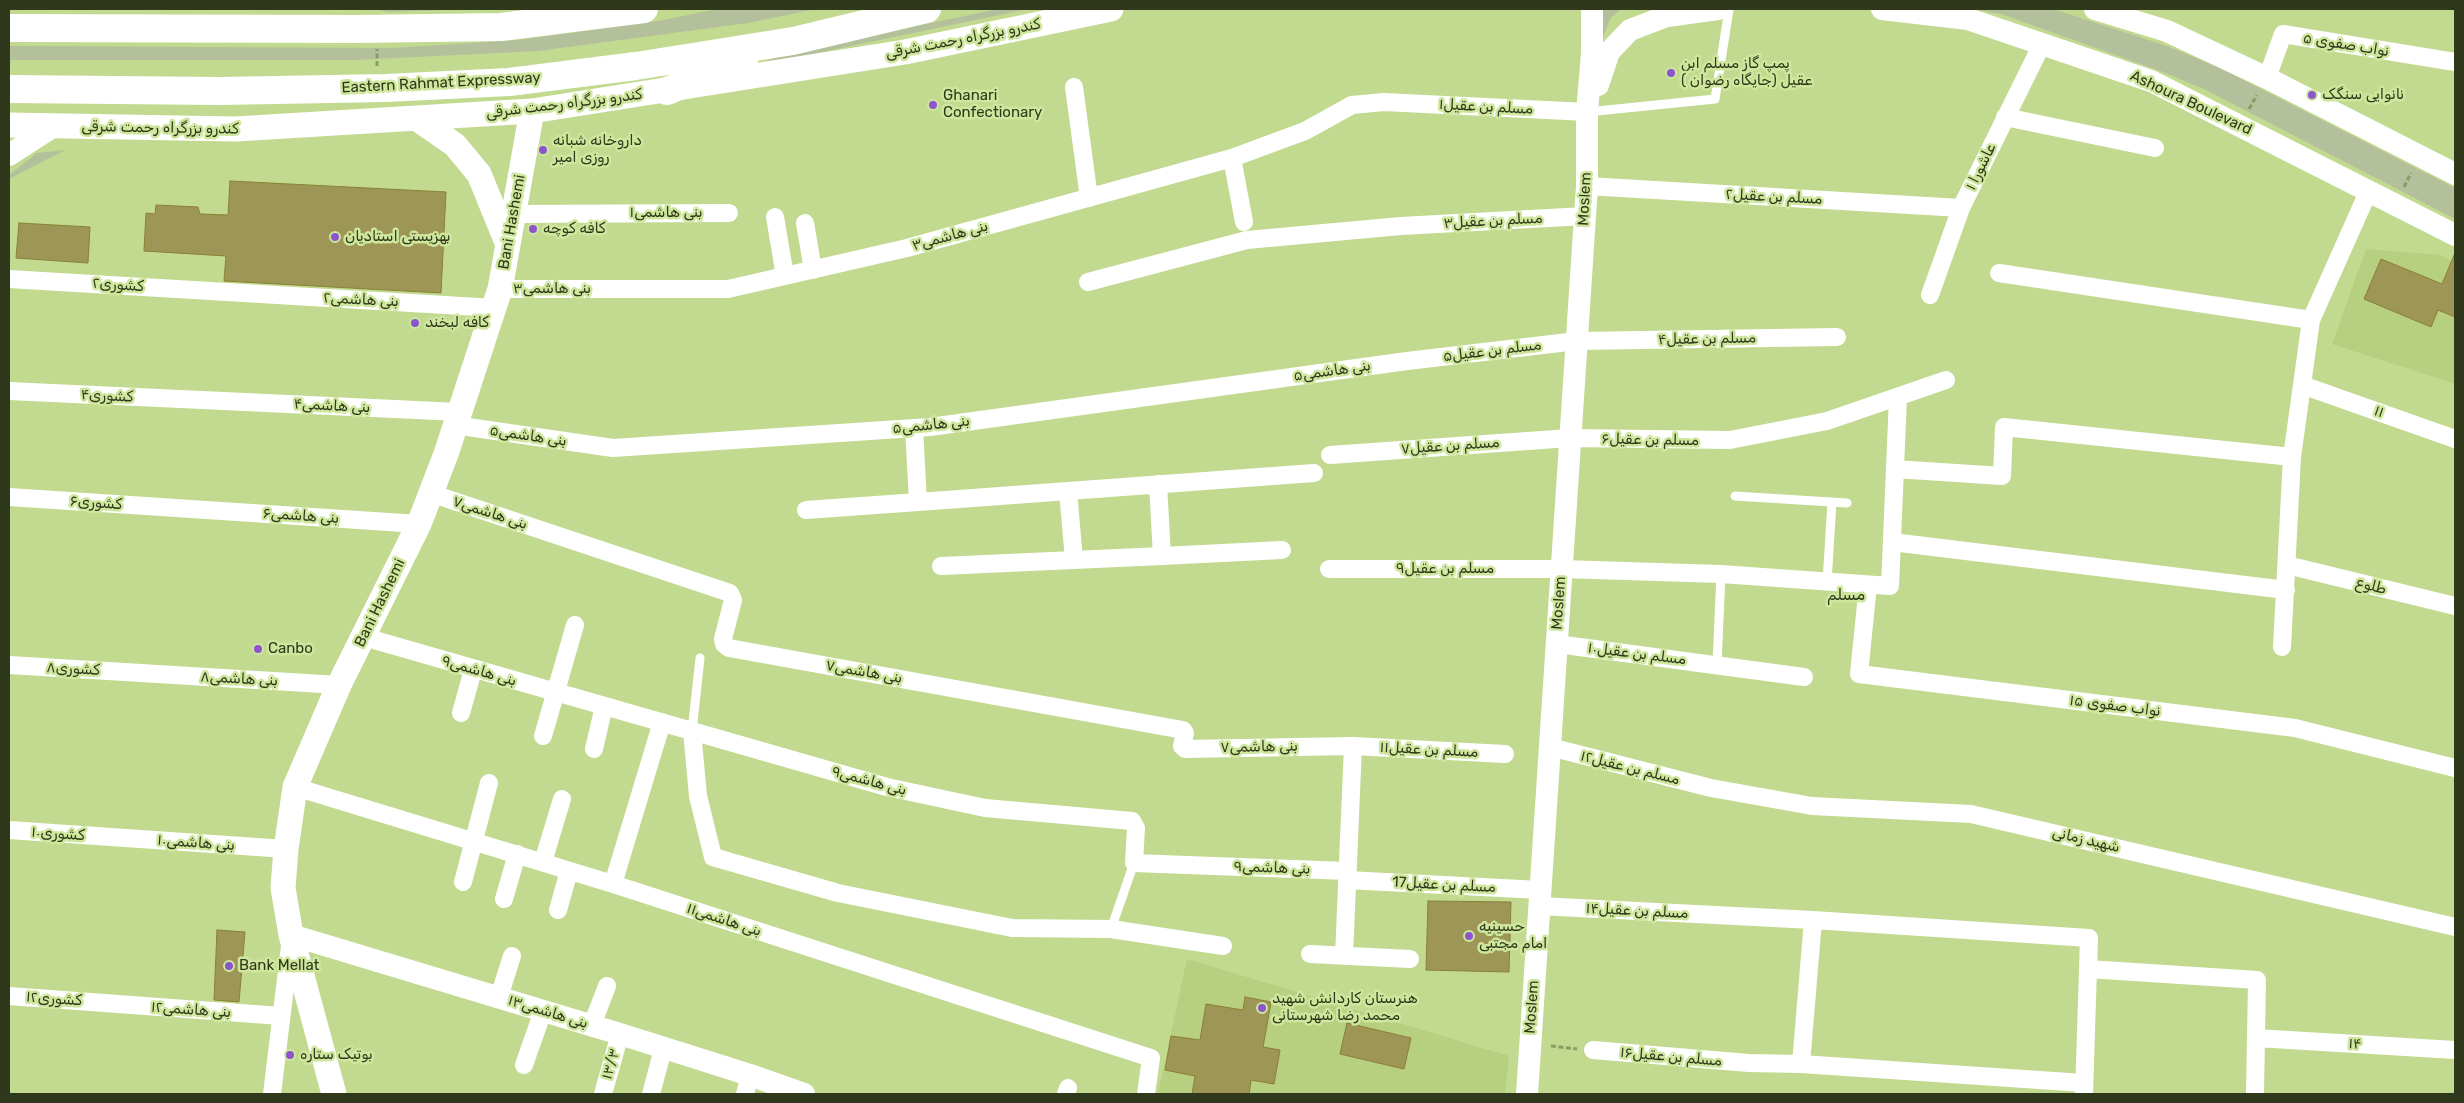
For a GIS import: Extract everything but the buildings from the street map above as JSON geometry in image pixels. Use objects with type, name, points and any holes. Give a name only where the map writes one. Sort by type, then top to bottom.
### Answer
[{"type":"highway","points":[[296,9],[357,29]]},
{"type":"highway","points":[[9,28],[357,29],[501,26],[644,9]]},
{"type":"highway","name":"Eastern Rahmat Expressway","points":[[9,89],[250,91],[386,88],[509,82],[636,66],[793,41],[927,9]]},
{"type":"highway","points":[[667,91],[793,41]]},
{"type":"main road","name":"کندرو بزرگراه رحمت شرقی","points":[[9,126],[236,129],[532,111],[905,52],[1111,9]]},
{"type":"main road","name":"Bani Hashemi","points":[[334,1094],[291,934],[283,888],[286,849],[295,787],[339,685],[419,524],[446,454],[456,418],[498,299],[532,111]]},
{"type":"main road","points":[[416,118],[455,145],[479,174],[508,245]]},
{"type":"street","name":"Moslem","points":[[1527,1094],[1587,186],[1587,112],[1592,54],[1592,9]]},
{"type":"street","points":[[1587,112],[1609,52],[1630,30],[1666,16],[1718,9]]},
{"type":"street","name":"Ashoura Boulevard","points":[[1882,9],[1968,19],[2151,80],[2455,235]]},
{"type":"street","points":[[2095,9],[2167,32],[2267,78],[2455,174]]},
{"type":"street","name":"نواب صفوی ۵","points":[[2267,78],[2283,34],[2455,62]]},
{"type":"street","name":"عاشورا ۱","points":[[1930,294],[1961,208],[2042,44]]},
{"type":"street","points":[[1074,88],[1089,198]]},
{"type":"street","name":"مسلم بن عقیل۱","points":[[1384,102],[1587,112]]},
{"type":"street","name":"بنی هاشمی۳","points":[[498,299],[728,289],[906,248],[1232,158],[1304,132],[1352,105],[1384,102]]},
{"type":"street","points":[[2005,117],[2155,148]]},
{"type":"street","points":[[9,155],[54,126]]},
{"type":"street","points":[[1232,158],[1244,222]]},
{"type":"street","name":"مسلم بن عقیل۲","points":[[1587,186],[1961,208]]},
{"type":"street","points":[[2282,647],[2292,457],[2311,320],[2369,190]]},
{"type":"street","name":"بنی هاشمی۱","points":[[514,214],[729,213]]},
{"type":"street","name":"مسلم بن عقیل۳","points":[[1088,282],[1247,240],[1401,226],[1585,216]]},
{"type":"street","points":[[774,217],[784,276]]},
{"type":"street","points":[[805,223],[813,270]]},
{"type":"street","points":[[1999,273],[2311,320]]},
{"type":"street","name":"کشوری۲","points":[[9,279],[227,292]]},
{"type":"street","name":"۲بنی هاشمی","points":[[227,292],[498,299]]},
{"type":"street","name":"مسلم بن عقیل۴","points":[[1576,341],[1836,337]]},
{"type":"street","name":"مسلم بن عقیل۵","points":[[1407,361],[1576,341]]},
{"type":"street","name":"بنی هاشمی۵","points":[[456,418],[613,448],[914,428],[1407,361]]},
{"type":"street","name":"مسلم بن عقیل۶","points":[[1570,438],[1730,440],[1827,421],[1946,380]]},
{"type":"street","name":"۱۱","points":[[2302,385],[2455,438]]},
{"type":"street","name":"کشوری۴","points":[[9,391],[206,400]]},
{"type":"street","points":[[1898,397],[1892,542],[2286,590]]},
{"type":"street","name":"۴بنی هاشمی","points":[[206,400],[456,418]]},
{"type":"street","points":[[1895,469],[2002,476],[2004,427],[2292,457]]},
{"type":"street","points":[[914,428],[918,502]]},
{"type":"street","name":"مسلم بن عقیل۷","points":[[1330,454],[1570,438]]},
{"type":"street","points":[[806,510],[1314,473]]},
{"type":"street","points":[[1158,484],[1162,556]]},
{"type":"street","points":[[1068,491],[1074,560]]},
{"type":"street","name":"بنی هاشمی۷","points":[[430,493],[730,593],[734,600],[723,639],[729,648],[1183,730],[1185,733],[1182,746],[1184,749],[1353,746]]},
{"type":"street","name":"کشوری۶","points":[[9,497],[183,508]]},
{"type":"street","name":"۶بنی هاشمی","points":[[183,508],[419,524]]},
{"type":"street","name":"مسلم بن عقیل۹","points":[[1329,569],[1562,569],[1721,574],[1890,586],[1892,542]]},
{"type":"street","points":[[941,566],[1282,550]]},
{"type":"street","name":"طلوع","points":[[2287,565],[2455,606]]},
{"type":"street","name":"نواب صفوی ۱۵","points":[[1868,585],[1859,674],[2295,728],[2455,768]]},
{"type":"street","points":[[543,736],[575,625]]},
{"type":"street","name":"بنی هاشمی۹","points":[[364,637],[473,670],[888,787],[985,808],[1132,821],[1136,828],[1134,863],[1347,876]]},
{"type":"street","name":"مسلم بن عقیل۱۰","points":[[1556,644],[1804,677]]},
{"type":"street","name":"۸کشوری","points":[[9,665],[138,673]]},
{"type":"street","points":[[461,713],[473,670]]},
{"type":"street","name":"۸بنی هاشمی","points":[[138,673],[339,685]]},
{"type":"street","points":[[594,749],[604,706]]},
{"type":"street","points":[[613,884],[662,722]]},
{"type":"street","points":[[692,731],[698,796],[713,857],[838,893],[1012,928],[1111,929],[1223,946]]},
{"type":"street","points":[[1344,956],[1353,746]]},
{"type":"street","name":"مسلم بن عقیل۱۱","points":[[1353,746],[1504,754]]},
{"type":"street","name":"مسلم بن عقیل۱۲","points":[[1550,747],[1711,788]]},
{"type":"street","points":[[463,882],[489,783]]},
{"type":"street","name":"بنی هاشمی۱۱","points":[[295,787],[613,884],[1151,1058],[1146,1094]]},
{"type":"street","name":"شهید زمانی","points":[[1711,788],[1812,806],[1971,814],[2455,927]]},
{"type":"street","points":[[543,862],[562,799]]},
{"type":"street","name":"کشوری۱۰","points":[[9,830],[107,837]]},
{"type":"street","name":"۱۰بنی هاشمی","points":[[107,837],[286,849]]},
{"type":"street","points":[[504,899],[517,854]]},
{"type":"street","points":[[558,910],[570,871]]},
{"type":"street","name":"مسلم بن عقیل17","points":[[1347,876],[1540,898]]},
{"type":"street","name":"مسلم بن عقیل۱۴","points":[[1540,898],[1734,916],[2089,938],[2088,969]]},
{"type":"street","points":[[1801,1064],[1813,920]]},
{"type":"street","points":[[272,1094],[291,934]]},
{"type":"street","name":"بنی هاشمی۱۳","points":[[291,934],[620,1034],[663,1049],[747,1084],[804,1094]]},
{"type":"street","points":[[1310,954],[1410,958]]},
{"type":"street","points":[[498,997],[512,956]]},
{"type":"street","points":[[2084,1089],[2088,969],[2256,980],[2255,1094]]},
{"type":"street","points":[[592,1026],[607,986]]},
{"type":"street","name":"کشوری۱۲","points":[[9,996],[100,1003]]},
{"type":"street","name":"۱۲بنی هاشمی","points":[[100,1003],[282,1016]]},
{"type":"street","points":[[524,1065],[543,1011]]},
{"type":"street","name":"۱۳/۳","points":[[603,1094],[620,1034]]},
{"type":"street","name":"۱۴","points":[[2256,1038],[2455,1050]]},
{"type":"street","points":[[651,1094],[663,1049]]},
{"type":"street","name":"مسلم بن عقیل۱۶","points":[[1593,1050],[1749,1063],[1801,1064],[2084,1089]]},
{"type":"lane","points":[[1587,112],[1715,99],[1729,9]]},
{"type":"lane","points":[[1735,496],[1847,502]]},
{"type":"lane","points":[[1827,582],[1832,502]]},
{"type":"lane","points":[[1717,664],[1721,574]]},
{"type":"lane","points":[[692,731],[700,658]]},
{"type":"lane","points":[[1111,929],[1134,863]]},
{"type":"path","points":[[2239,124],[2267,78]]},
{"type":"path","points":[[2396,204],[2419,156]]},
{"type":"path","points":[[1530,1044],[1593,1050]]},
{"type":"shaded area","points":[[372,9],[468,9],[389,12]]},
{"type":"shaded area","points":[[717,9],[816,9],[748,23],[538,51],[355,60],[9,60],[9,46],[392,48],[518,40],[659,21]]},
{"type":"shaded area","points":[[998,9],[1028,9],[750,67],[788,53]]},
{"type":"shaded area","points":[[1599,9],[1621,9],[1610,19],[1599,47]]},
{"type":"shaded area","points":[[1972,9],[2053,9],[2167,46],[2222,69],[2455,188],[2455,219],[2206,90],[2163,72],[2001,14]]},
{"type":"shaded area","points":[[65,150],[9,179],[9,175],[37,153]]},
{"type":"shaded area","points":[[2366,249],[2441,255],[2455,263],[2455,384],[2332,344]]},
{"type":"shaded area","name":"هنرستان کاردانش شهید محمد رضا شهرستانی","points":[[1187,959],[1509,1056],[1505,1094],[1158,1094]]},
{"type":"place","name":"پمپ گاز مسلم ابن عقیل (جایگاه رضوان )","points":[[1671,73]]},
{"type":"place","name":"نانوایی سنگک","points":[[2312,95]]},
{"type":"place","name":"Ghanari Confectionary","points":[[933,105]]},
{"type":"place","name":"داروخانه شبانه روزی امیر","points":[[543,150]]},
{"type":"place","name":"کافه کوچه","points":[[533,229]]},
{"type":"place","name":"بهزیستی استادیان","points":[[335,237]]},
{"type":"place","name":"کافه لبخند","points":[[415,323]]},
{"type":"place","name":"Canbo","points":[[258,649]]},
{"type":"place","name":"حسینیه امام مجتبی","points":[[1469,936]]},
{"type":"place","name":"Bank Mellat","points":[[229,966]]},
{"type":"place","name":"هنرستان کاردانش شهید محمد رضا شهرستانی","points":[[1262,1008]]},
{"type":"place","name":"بوتیک ستاره","points":[[290,1055]]},
{"type":"district","name":"مسلم","points":[[1846,595]]}]
